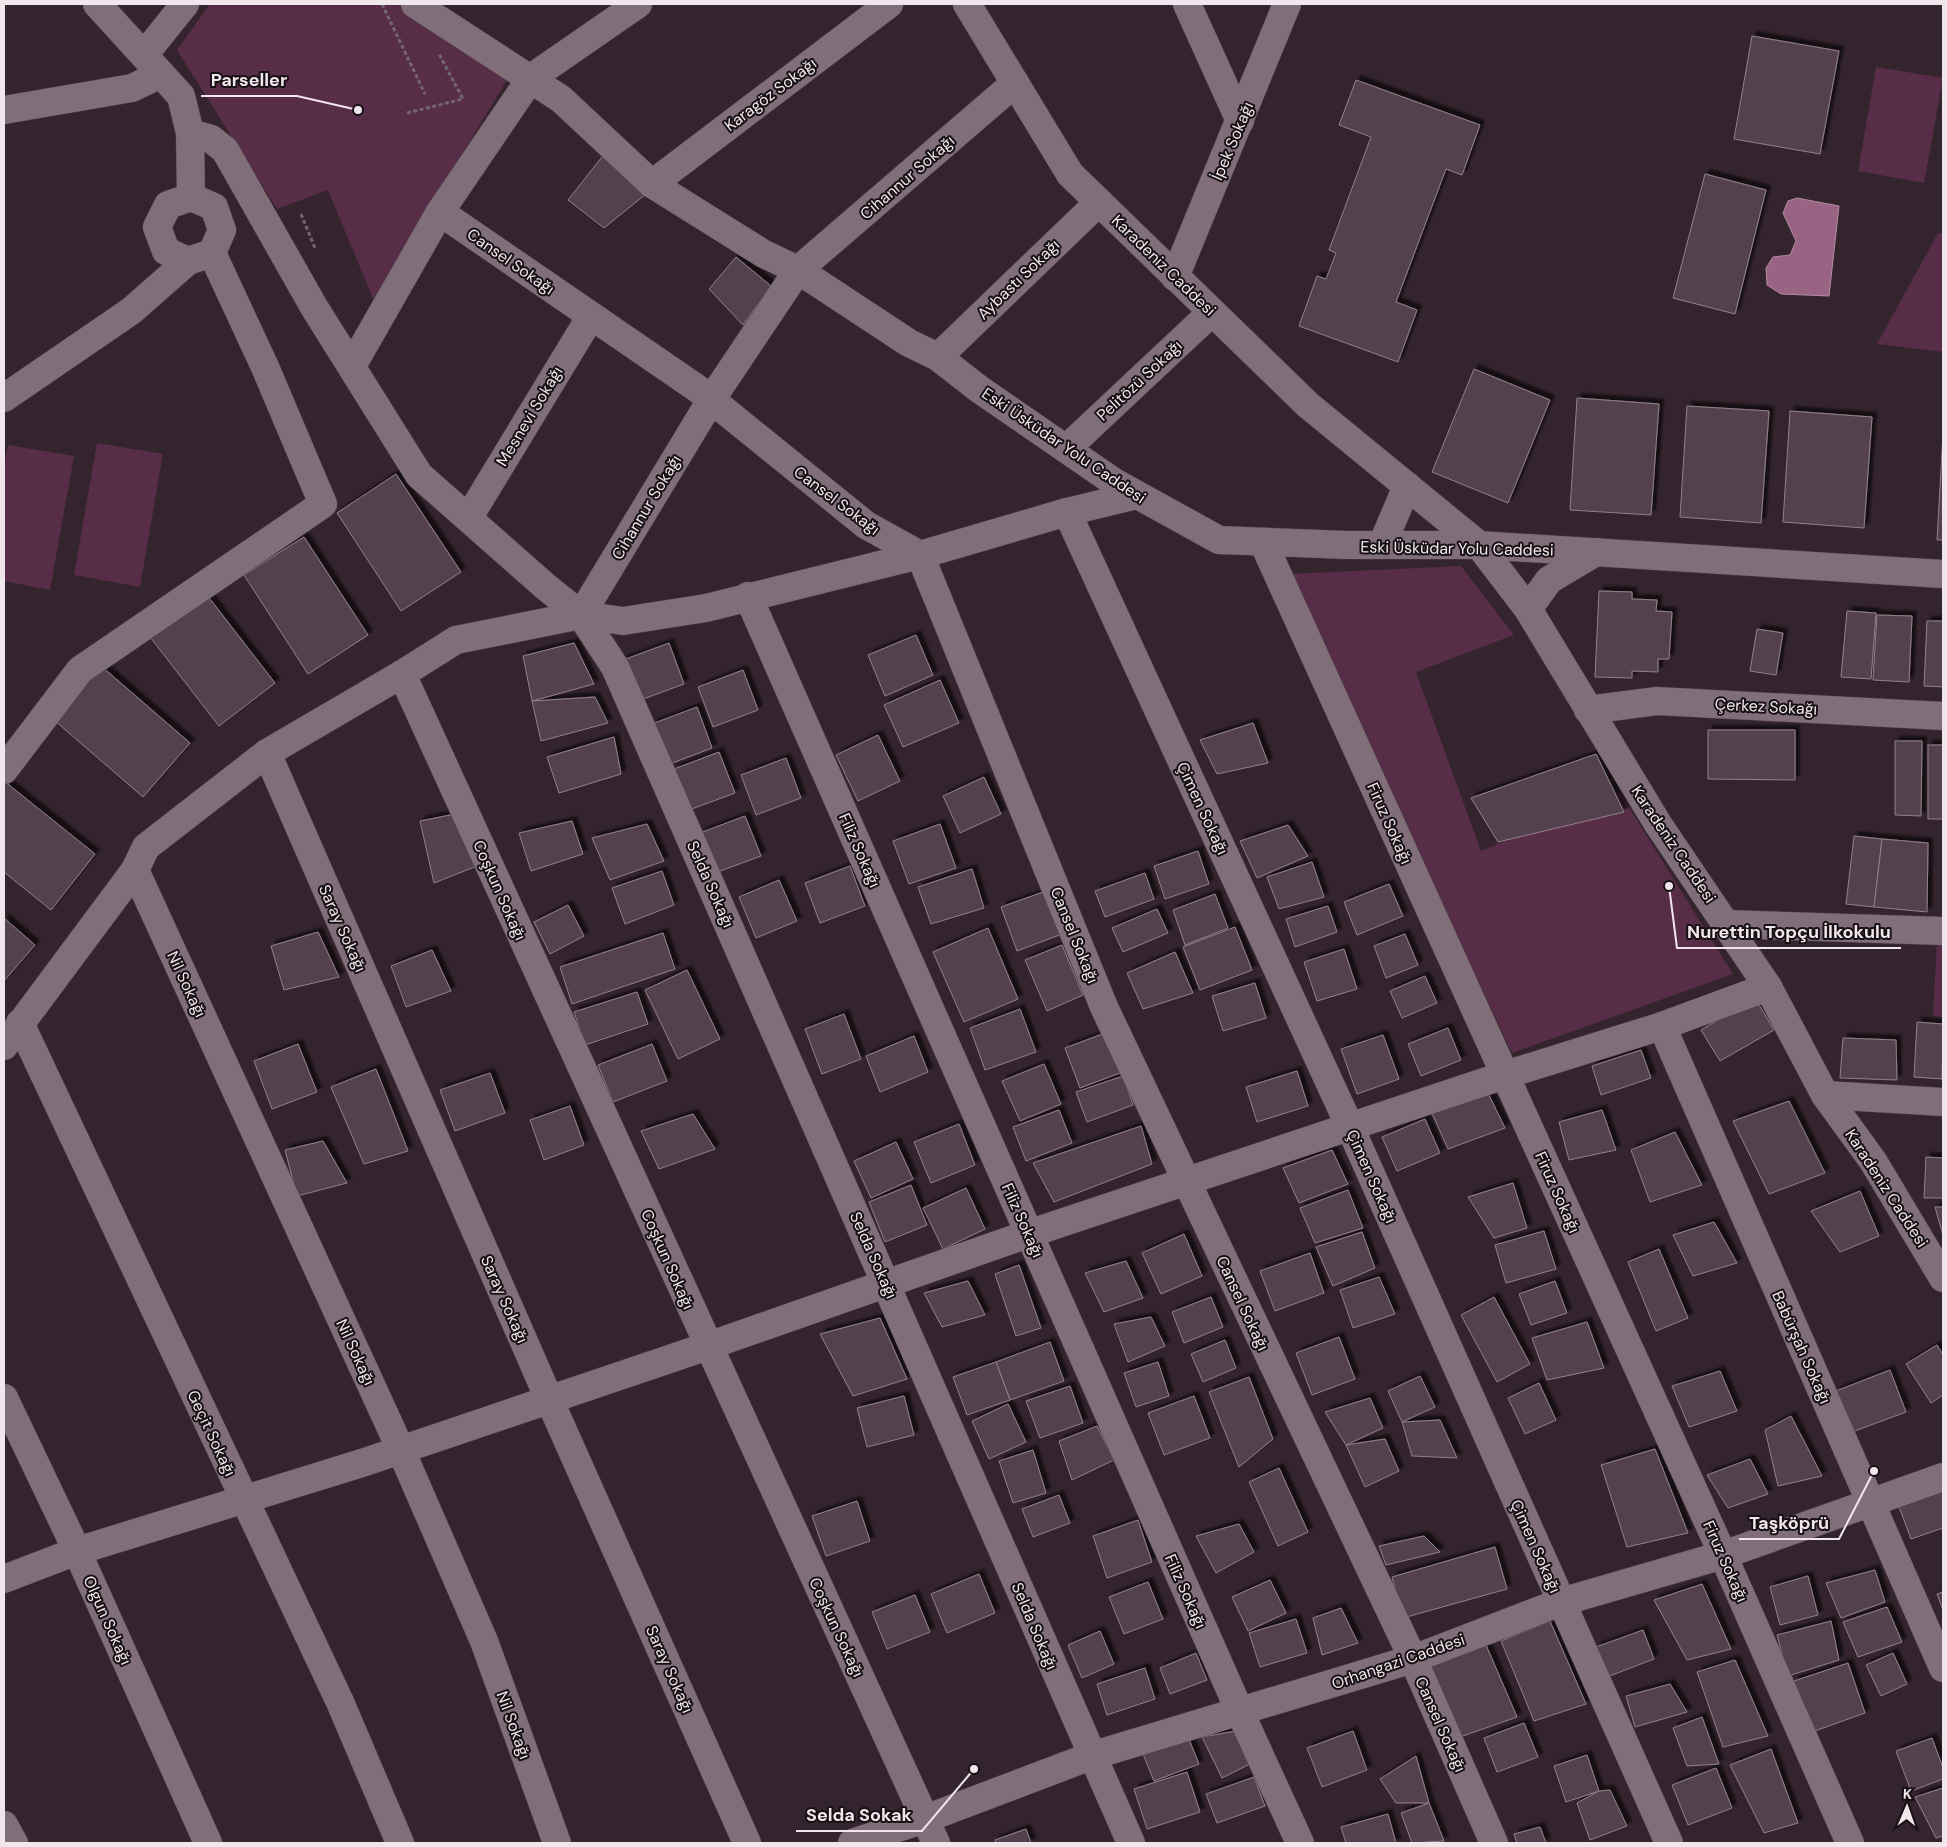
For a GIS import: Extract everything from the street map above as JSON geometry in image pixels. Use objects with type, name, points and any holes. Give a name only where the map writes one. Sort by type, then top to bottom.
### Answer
[{"type":"street","points":[[97,4],[181,96],[190,133],[191,196]]},
{"type":"street","points":[[4,110],[132,88],[153,65],[185,4]]},
{"type":"street","name":"Eski Üsküdar Yolu Caddesi","points":[[416,4],[561,99],[652,184],[764,254],[798,270],[909,343],[938,357],[979,389],[1066,449],[1137,495],[1219,540],[1382,545],[1479,544],[1943,574]]},
{"type":"street","points":[[352,366],[440,212],[531,78],[638,4]]},
{"type":"street","name":"Karagöz Sokağı","points":[[652,184],[889,4]]},
{"type":"street","name":"Karadeniz Caddesi","points":[[967,4],[1070,174],[1308,406],[1479,544],[1528,609],[1658,824],[1768,987],[1825,1095],[1873,1161],[1943,1278]]},
{"type":"street","points":[[1186,4],[1240,121]]},
{"type":"street","name":"İpek Sokağı","points":[[1175,277],[1287,4]]},
{"type":"street","name":"Cihannur Sokağı","points":[[581,614],[711,400],[798,270],[1015,83]]},
{"type":"street","points":[[190,133],[211,139],[225,150],[314,307],[419,475],[469,516],[546,587],[581,614]]},
{"type":"street","points":[[4,398],[131,311],[200,257],[222,230],[214,207],[191,196],[168,205],[157,227],[166,251],[200,257],[265,367],[324,504],[80,670],[4,770]]},
{"type":"street","name":"Aybastı Sokağı","points":[[938,357],[1099,202]]},
{"type":"street","name":"Cansel Sokağı","points":[[440,212],[711,400],[866,525],[920,555],[1104,1007],[1413,1659],[1494,1843]]},
{"type":"street","name":"Pelitözü Sokağı","points":[[1066,449],[1212,312]]},
{"type":"street","name":"Mesnevi Sokağı","points":[[469,516],[591,316]]},
{"type":"street","points":[[1382,545],[1407,486]]},
{"type":"street","points":[[4,1046],[134,870],[146,847],[267,753],[456,640],[581,614],[623,622],[706,608],[748,596],[920,555],[1067,512],[1137,495]]},
{"type":"street","name":"Çimen Sokağı","points":[[1067,512],[1350,1127],[1669,1843]]},
{"type":"street","name":"Firuz Sokağı","points":[[1262,542],[1723,1554],[1850,1843]]},
{"type":"street","points":[[1528,609],[1549,580],[1596,552]]},
{"type":"street","name":"Filiz Sokağı","points":[[748,596],[1028,1234],[1300,1843]]},
{"type":"street","name":"Selda Sokağı","points":[[581,614],[615,667],[887,1283],[1091,1756],[1132,1843]]},
{"type":"street","name":"Coşkun Sokağı","points":[[402,674],[936,1843]]},
{"type":"street","name":"Çerkez Sokağı","points":[[1588,710],[1657,701],[1943,716]]},
{"type":"street","name":"Saray Sokağı","points":[[267,753],[549,1399],[747,1843]]},
{"type":"street","name":"Nil Sokağı","points":[[134,870],[400,1448],[484,1641],[557,1843]]},
{"type":"street","points":[[1727,924],[1943,930]]},
{"type":"street","points":[[4,1579],[77,1551],[244,1500],[708,1346],[1028,1234],[1505,1075],[1662,1026],[1768,987]]},
{"type":"street","name":"Geçit Sokağı","points":[[20,1023],[340,1702],[400,1843]]},
{"type":"street","name":"Babürşah Sokağı","points":[[1662,1026],[1943,1668]]},
{"type":"street","points":[[1825,1095],[1943,1102]]},
{"type":"street","name":"Olgun Sokağı","points":[[4,1398],[77,1551],[208,1843]]},
{"type":"street","name":"Orhangazi Caddesi","points":[[852,1843],[925,1819],[1091,1756],[1413,1659],[1561,1602],[1723,1554],[1943,1477]]},
{"type":"street","points":[[4,1825],[14,1843]]},
{"type":"path","points":[[382,4],[425,94]]},
{"type":"path","points":[[407,113],[463,99],[435,47]]},
{"type":"shaded area","points":[[210,4],[398,4],[511,73],[374,301],[328,190],[277,209],[177,50]]},
{"type":"shaded area","points":[[1876,67],[1943,78],[1924,183],[1858,171]]},
{"type":"shaded area","points":[[1797,198],[1839,206],[1829,296],[1781,294],[1767,285],[1766,268],[1773,257],[1790,255],[1796,241],[1783,213],[1788,201]]},
{"type":"shaded area","points":[[1938,233],[1943,234],[1943,352],[1877,344]]},
{"type":"shaded area","points":[[97,443],[163,454],[140,587],[74,575]]},
{"type":"shaded area","points":[[8,445],[74,456],[50,590],[4,581],[4,467]]},
{"type":"shaded area","points":[[1461,566],[1514,635],[1416,672],[1481,851],[1620,793],[1733,974],[1512,1053],[1288,574]]},
{"type":"shaded area","points":[[1937,941],[1943,941],[1943,1017],[1933,1016]]},
{"type":"building","points":[[1752,36],[1839,51],[1820,154],[1734,139]]},
{"type":"building","points":[[1356,80],[1480,125],[1462,175],[1446,169],[1396,302],[1417,310],[1398,362],[1299,326],[1317,276],[1326,279],[1336,253],[1329,250],[1371,137],[1339,125]]},
{"type":"building","points":[[605,153],[646,194],[604,228],[568,200]]},
{"type":"building","points":[[1705,174],[1766,190],[1735,314],[1673,298]]},
{"type":"building","points":[[736,257],[771,286],[743,325],[709,289]]},
{"type":"building","points":[[1474,369],[1550,400],[1508,503],[1432,472]]},
{"type":"building","points":[[1577,398],[1659,404],[1651,515],[1570,510]]},
{"type":"building","points":[[1687,406],[1769,411],[1761,523],[1680,517]]},
{"type":"building","points":[[1790,411],[1872,417],[1864,528],[1783,522]]},
{"type":"building","points":[[1943,434],[1943,540],[1937,540]]},
{"type":"building","points":[[396,474],[461,572],[401,611],[337,513]]},
{"type":"building","points":[[304,537],[368,635],[308,674],[244,575]]},
{"type":"building","points":[[203,590],[275,683],[219,726],[147,633]]},
{"type":"building","points":[[1599,591],[1632,592],[1632,599],[1657,600],[1656,611],[1672,612],[1669,659],[1658,659],[1658,672],[1632,671],[1632,678],[1595,677]]},
{"type":"building","points":[[1847,611],[1876,613],[1871,679],[1841,677]]},
{"type":"building","points":[[1877,615],[1912,616],[1909,682],[1873,680]]},
{"type":"building","points":[[1927,621],[1943,621],[1943,687],[1924,686]]},
{"type":"building","points":[[1757,629],[1783,633],[1776,675],[1750,671]]},
{"type":"building","points":[[916,635],[933,675],[885,696],[868,655]]},
{"type":"building","points":[[574,643],[594,684],[532,701],[523,656]]},
{"type":"building","points":[[669,643],[684,684],[638,701],[623,660]]},
{"type":"building","points":[[101,666],[190,743],[143,797],[54,720]]},
{"type":"building","points":[[743,670],[758,710],[713,727],[698,687]]},
{"type":"building","points":[[940,680],[959,723],[903,747],[884,705]]},
{"type":"building","points":[[595,697],[608,723],[541,741],[532,701]]},
{"type":"building","points":[[697,707],[712,748],[667,765],[652,724]]},
{"type":"building","points":[[1253,723],[1268,763],[1217,774],[1200,740]]},
{"type":"building","points":[[1708,730],[1795,730],[1795,780],[1708,779]]},
{"type":"building","points":[[878,735],[900,781],[858,801],[836,755]]},
{"type":"building","points":[[614,737],[621,774],[559,793],[547,757]]},
{"type":"building","points":[[1895,741],[1922,741],[1921,816],[1895,815]]},
{"type":"building","points":[[1928,745],[1943,745],[1943,819],[1928,819]]},
{"type":"building","points":[[719,752],[735,793],[689,810],[674,769]]},
{"type":"building","points":[[1596,754],[1624,812],[1498,842],[1471,798]]},
{"type":"building","points":[[786,758],[801,798],[756,815],[741,775]]},
{"type":"building","points":[[984,777],[1001,814],[960,833],[943,796]]},
{"type":"building","points":[[4,781],[95,854],[51,910],[4,872]]},
{"type":"building","points":[[465,812],[487,862],[434,883],[420,821]]},
{"type":"building","points":[[745,816],[761,856],[715,873],[700,833]]},
{"type":"building","points":[[572,821],[583,854],[531,871],[519,833]]},
{"type":"building","points":[[647,824],[664,861],[610,880],[592,838]]},
{"type":"building","points":[[940,824],[956,868],[909,884],[893,841]]},
{"type":"building","points":[[1288,825],[1308,856],[1257,878],[1240,841]]},
{"type":"building","points":[[1854,836],[1882,839],[1874,907],[1846,904]]},
{"type":"building","points":[[1882,839],[1928,843],[1927,912],[1874,907]]},
{"type":"building","points":[[1198,851],[1209,884],[1165,899],[1154,866]]},
{"type":"building","points":[[1312,862],[1324,897],[1279,909],[1267,877]]},
{"type":"building","points":[[850,866],[865,906],[820,923],[805,883]]},
{"type":"building","points":[[972,869],[984,908],[931,924],[918,887]]},
{"type":"building","points":[[662,871],[674,905],[625,924],[612,888]]},
{"type":"building","points":[[1145,873],[1154,899],[1105,917],[1095,891]]},
{"type":"building","points":[[779,880],[797,921],[756,938],[739,897]]},
{"type":"building","points":[[1389,884],[1403,916],[1357,935],[1344,902]]},
{"type":"building","points":[[1046,891],[1062,934],[1017,951],[1001,907]]},
{"type":"building","points":[[1215,894],[1228,928],[1185,945],[1173,910]]},
{"type":"building","points":[[568,905],[584,936],[550,954],[534,922]]},
{"type":"building","points":[[1328,906],[1337,932],[1295,947],[1286,919]]},
{"type":"building","points":[[1157,909],[1168,933],[1123,952],[1112,928]]},
{"type":"building","points":[[4,918],[35,945],[4,981]]},
{"type":"building","points":[[1235,927],[1252,970],[1200,990],[1183,947]]},
{"type":"building","points":[[988,928],[1018,999],[964,1022],[933,952]]},
{"type":"building","points":[[318,932],[339,977],[284,990],[271,946]]},
{"type":"building","points":[[663,933],[675,969],[572,1004],[560,967]]},
{"type":"building","points":[[1405,934],[1418,965],[1386,978],[1374,946]]},
{"type":"building","points":[[1062,945],[1083,995],[1047,1011],[1025,960]]},
{"type":"building","points":[[1344,949],[1357,989],[1317,1001],[1304,962]]},
{"type":"building","points":[[432,950],[451,991],[406,1007],[391,966]]},
{"type":"building","points":[[1175,952],[1193,993],[1143,1009],[1127,973]]},
{"type":"building","points":[[687,970],[720,1039],[678,1059],[645,990]]},
{"type":"building","points":[[1425,976],[1437,1003],[1402,1018],[1390,991]]},
{"type":"building","points":[[1255,983],[1266,1018],[1223,1031],[1212,996]]},
{"type":"building","points":[[637,992],[648,1024],[585,1045],[574,1012]]},
{"type":"building","points":[[1755,998],[1774,1030],[1720,1061],[1701,1030]]},
{"type":"building","points":[[1020,1009],[1036,1052],[985,1070],[970,1028]]},
{"type":"building","points":[[844,1014],[861,1059],[822,1074],[805,1029]]},
{"type":"building","points":[[1917,1022],[1943,1024],[1942,1079],[1914,1077]]},
{"type":"building","points":[[1448,1028],[1461,1060],[1421,1076],[1408,1044]]},
{"type":"building","points":[[1105,1033],[1120,1073],[1080,1088],[1065,1048]]},
{"type":"building","points":[[1383,1035],[1399,1079],[1357,1094],[1341,1049]]},
{"type":"building","points":[[914,1036],[928,1072],[880,1092],[866,1056]]},
{"type":"building","points":[[1843,1038],[1896,1040],[1897,1080],[1840,1078]]},
{"type":"building","points":[[298,1044],[317,1092],[272,1109],[254,1061]]},
{"type":"building","points":[[652,1044],[667,1081],[613,1102],[598,1065]]},
{"type":"building","points":[[1641,1050],[1651,1078],[1601,1095],[1592,1066]]},
{"type":"building","points":[[1044,1064],[1061,1104],[1020,1121],[1002,1081]]},
{"type":"building","points":[[376,1069],[408,1151],[364,1164],[331,1087]]},
{"type":"building","points":[[1297,1071],[1308,1106],[1257,1122],[1246,1087]]},
{"type":"building","points":[[490,1073],[505,1113],[455,1131],[440,1090]]},
{"type":"building","points":[[1123,1076],[1133,1105],[1087,1122],[1076,1092]]},
{"type":"building","points":[[1486,1089],[1505,1128],[1448,1149],[1431,1111]]},
{"type":"building","points":[[1789,1101],[1825,1173],[1769,1194],[1733,1121]]},
{"type":"building","points":[[570,1106],[584,1145],[544,1160],[530,1120]]},
{"type":"building","points":[[1059,1110],[1072,1143],[1026,1161],[1013,1127]]},
{"type":"building","points":[[1602,1110],[1616,1150],[1569,1160],[1559,1122]]},
{"type":"building","points":[[693,1114],[715,1149],[659,1169],[641,1131]]},
{"type":"building","points":[[1425,1119],[1440,1153],[1397,1171],[1382,1137]]},
{"type":"building","points":[[959,1124],[975,1165],[931,1183],[914,1142]]},
{"type":"building","points":[[1141,1126],[1152,1164],[1054,1202],[1033,1163]]},
{"type":"building","points":[[1675,1132],[1702,1185],[1650,1202],[1631,1150]]},
{"type":"building","points":[[323,1141],[347,1183],[297,1196],[285,1150]]},
{"type":"building","points":[[896,1142],[913,1179],[871,1198],[854,1161]]},
{"type":"building","points":[[1332,1150],[1348,1184],[1299,1203],[1283,1168]]},
{"type":"building","points":[[1926,1157],[1943,1158],[1943,1198],[1924,1198]]},
{"type":"building","points":[[1513,1183],[1527,1228],[1494,1238],[1468,1197]]},
{"type":"building","points":[[911,1185],[927,1225],[885,1242],[869,1202]]},
{"type":"building","points":[[966,1188],[985,1229],[943,1249],[923,1208]]},
{"type":"building","points":[[1348,1190],[1363,1228],[1315,1243],[1300,1208]]},
{"type":"building","points":[[1860,1191],[1879,1236],[1840,1252],[1811,1211]]},
{"type":"building","points":[[1935,1207],[1943,1207],[1943,1235]]},
{"type":"building","points":[[1714,1222],[1737,1263],[1693,1276],[1673,1235]]},
{"type":"building","points":[[1544,1231],[1556,1269],[1506,1283],[1495,1245]]},
{"type":"building","points":[[1362,1232],[1375,1268],[1333,1286],[1316,1247]]},
{"type":"building","points":[[1184,1234],[1202,1276],[1161,1294],[1142,1253]]},
{"type":"building","points":[[1659,1249],[1688,1318],[1656,1331],[1628,1262]]},
{"type":"building","points":[[1310,1253],[1324,1293],[1275,1311],[1260,1271]]},
{"type":"building","points":[[1126,1261],[1143,1298],[1104,1312],[1085,1273]]},
{"type":"building","points":[[1019,1265],[1041,1328],[1016,1336],[995,1274]]},
{"type":"building","points":[[1379,1277],[1395,1314],[1353,1328],[1340,1290]]},
{"type":"building","points":[[968,1281],[985,1315],[942,1327],[924,1293]]},
{"type":"building","points":[[1555,1281],[1567,1313],[1531,1325],[1519,1294]]},
{"type":"building","points":[[1211,1297],[1223,1327],[1184,1343],[1172,1312]]},
{"type":"building","points":[[1494,1297],[1530,1364],[1497,1382],[1461,1315]]},
{"type":"building","points":[[1151,1317],[1165,1346],[1128,1362],[1114,1324]]},
{"type":"building","points":[[880,1318],[907,1379],[853,1396],[820,1334]]},
{"type":"building","points":[[1587,1322],[1604,1368],[1547,1380],[1532,1338]]},
{"type":"building","points":[[1339,1337],[1355,1379],[1312,1395],[1296,1353]]},
{"type":"building","points":[[1225,1340],[1236,1368],[1203,1382],[1191,1354]]},
{"type":"building","points":[[1050,1342],[1064,1381],[1010,1400],[996,1362]]},
{"type":"building","points":[[1937,1345],[1943,1355],[1943,1395],[1931,1403],[1906,1364]]},
{"type":"building","points":[[996,1362],[1010,1400],[967,1415],[953,1377]]},
{"type":"building","points":[[1158,1362],[1169,1396],[1136,1407],[1124,1373]]},
{"type":"building","points":[[1890,1370],[1906,1412],[1852,1432],[1836,1391]]},
{"type":"building","points":[[1720,1371],[1737,1411],[1689,1427],[1672,1386]]},
{"type":"building","points":[[1420,1376],[1435,1407],[1402,1422],[1388,1391]]},
{"type":"building","points":[[1249,1377],[1273,1439],[1239,1467],[1209,1392]]},
{"type":"building","points":[[1539,1383],[1556,1420],[1525,1434],[1508,1398]]},
{"type":"building","points":[[1070,1386],[1083,1423],[1040,1438],[1026,1401]]},
{"type":"building","points":[[904,1396],[914,1435],[867,1447],[857,1408]]},
{"type":"building","points":[[1194,1396],[1210,1438],[1164,1455],[1148,1413]]},
{"type":"building","points":[[1370,1398],[1383,1428],[1346,1445],[1325,1412]]},
{"type":"building","points":[[1008,1404],[1026,1442],[989,1459],[972,1421]]},
{"type":"building","points":[[1791,1416],[1822,1476],[1778,1486],[1765,1430]]},
{"type":"building","points":[[1440,1420],[1457,1458],[1412,1456],[1402,1422]]},
{"type":"building","points":[[1097,1426],[1114,1460],[1072,1480],[1059,1441]]},
{"type":"building","points":[[1385,1439],[1399,1471],[1365,1487],[1346,1445]]},
{"type":"building","points":[[1655,1449],[1688,1533],[1627,1547],[1601,1465]]},
{"type":"building","points":[[1033,1450],[1046,1493],[1013,1503],[999,1461]]},
{"type":"building","points":[[1750,1459],[1768,1494],[1728,1508],[1707,1475]]},
{"type":"building","points":[[1279,1468],[1308,1532],[1278,1546],[1249,1482]]},
{"type":"building","points":[[1943,1487],[1943,1528],[1911,1539],[1898,1504]]},
{"type":"building","points":[[1059,1495],[1070,1523],[1033,1537],[1022,1509]]},
{"type":"building","points":[[857,1501],[870,1541],[826,1556],[812,1516]]},
{"type":"building","points":[[1138,1520],[1152,1562],[1107,1578],[1093,1536]]},
{"type":"building","points":[[1239,1524],[1254,1552],[1216,1573],[1196,1536]]},
{"type":"building","points":[[1424,1536],[1440,1552],[1386,1565],[1379,1546]]},
{"type":"building","points":[[1495,1547],[1507,1589],[1403,1618],[1392,1577]]},
{"type":"building","points":[[1875,1570],[1885,1602],[1841,1618],[1826,1583]]},
{"type":"building","points":[[979,1574],[995,1613],[947,1633],[931,1594]]},
{"type":"building","points":[[1808,1576],[1818,1615],[1780,1625],[1770,1587]]},
{"type":"building","points":[[1270,1580],[1286,1613],[1248,1631],[1232,1597]]},
{"type":"building","points":[[1148,1582],[1163,1619],[1124,1634],[1109,1597]]},
{"type":"building","points":[[1702,1584],[1731,1649],[1687,1660],[1654,1600]]},
{"type":"building","points":[[1943,1592],[1943,1610],[1937,1594]]},
{"type":"building","points":[[915,1595],[930,1632],[887,1649],[872,1612]]},
{"type":"building","points":[[1887,1607],[1902,1642],[1858,1657],[1843,1622]]},
{"type":"building","points":[[1341,1608],[1358,1643],[1322,1655],[1313,1618]]},
{"type":"building","points":[[1296,1619],[1307,1653],[1260,1667],[1249,1633]]},
{"type":"building","points":[[1550,1621],[1586,1704],[1534,1721],[1501,1641]]},
{"type":"building","points":[[1831,1621],[1839,1660],[1788,1676],[1777,1635]]},
{"type":"building","points":[[1643,1630],[1654,1659],[1607,1677],[1596,1647]]},
{"type":"building","points":[[1100,1631],[1114,1664],[1082,1678],[1068,1645]]},
{"type":"building","points":[[1486,1645],[1517,1717],[1460,1737],[1428,1662]]},
{"type":"building","points":[[1196,1653],[1207,1680],[1170,1694],[1160,1668]]},
{"type":"building","points":[[1893,1653],[1907,1684],[1881,1696],[1866,1665]]},
{"type":"building","points":[[1735,1660],[1768,1736],[1723,1747],[1697,1672]]},
{"type":"building","points":[[1848,1663],[1865,1713],[1812,1732],[1794,1681]]},
{"type":"building","points":[[1145,1668],[1155,1699],[1107,1715],[1097,1684]]},
{"type":"building","points":[[1670,1684],[1687,1712],[1635,1727],[1626,1696]]},
{"type":"building","points":[[1702,1717],[1719,1764],[1687,1766],[1673,1728]]},
{"type":"building","points":[[1524,1723],[1538,1757],[1497,1772],[1484,1738]]},
{"type":"building","points":[[1236,1731],[1252,1763],[1222,1778],[1202,1737]]},
{"type":"building","points":[[1353,1731],[1367,1770],[1322,1787],[1307,1748]]},
{"type":"building","points":[[1188,1737],[1199,1764],[1154,1781],[1143,1754]]},
{"type":"building","points":[[1932,1738],[1943,1768],[1943,1779],[1911,1791],[1896,1751]]},
{"type":"building","points":[[1771,1749],[1798,1823],[1764,1833],[1730,1765]]},
{"type":"building","points":[[1587,1755],[1599,1791],[1566,1802],[1554,1766]]},
{"type":"building","points":[[1416,1756],[1429,1803],[1396,1803],[1380,1779]]},
{"type":"building","points":[[1716,1768],[1732,1808],[1688,1825],[1672,1785]]},
{"type":"building","points":[[1187,1772],[1200,1812],[1147,1829],[1134,1789]]},
{"type":"building","points":[[1254,1777],[1265,1806],[1217,1823],[1206,1794]]},
{"type":"building","points":[[1943,1788],[1943,1836],[1936,1838],[1915,1797]]},
{"type":"building","points":[[1610,1790],[1627,1826],[1590,1840],[1577,1803],[1599,1791]]},
{"type":"building","points":[[1429,1803],[1444,1841],[1412,1843],[1401,1813]]},
{"type":"building","points":[[1388,1814],[1396,1843],[1346,1843],[1341,1827]]},
{"type":"building","points":[[1540,1827],[1546,1843],[1517,1843],[1514,1834]]},
{"type":"building","points":[[1026,1829],[1031,1843],[996,1843],[995,1840]]},
{"type":"place","name":"Parseller","points":[[358,110]]},
{"type":"place","name":"Nurettin Topçu İlkokulu","points":[[1669,886]]},
{"type":"place","name":"Taşköprü","points":[[1874,1471]]},
{"type":"place","name":"Selda Sokak","points":[[974,1769]]}]
